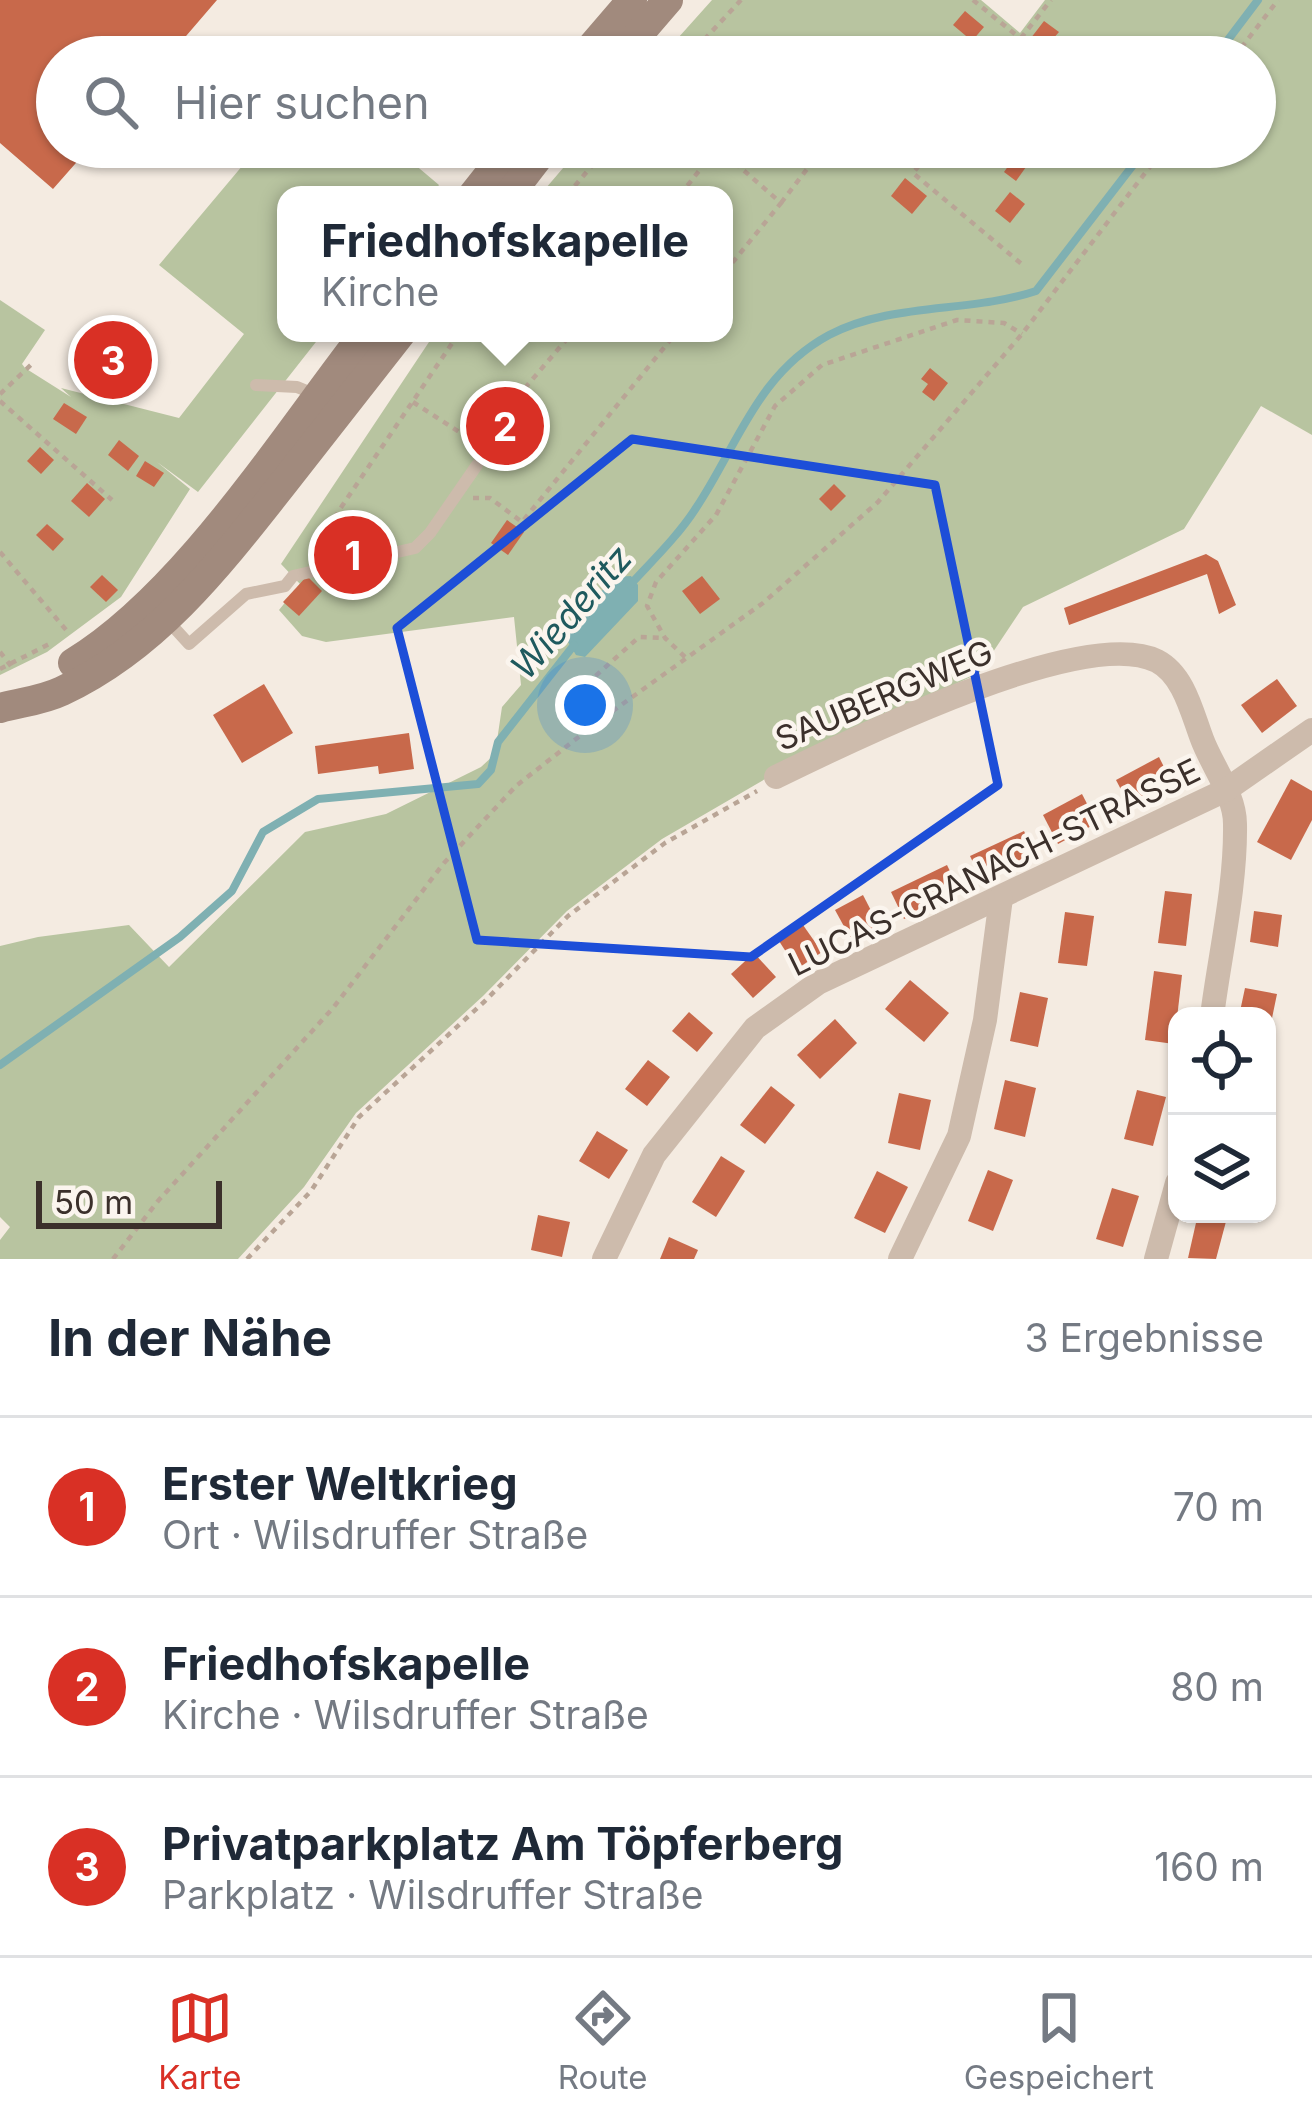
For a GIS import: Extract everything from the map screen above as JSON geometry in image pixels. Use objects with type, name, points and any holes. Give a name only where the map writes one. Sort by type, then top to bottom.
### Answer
[{"type":"main road","points":[[602,36],[632,0]]},
{"type":"main road","points":[[637,36],[668,0]]},
{"type":"main road","points":[[4,707],[34,702],[99,671],[158,612],[224,559],[328,403],[360,342]]},
{"type":"main road","points":[[328,403],[392,342]]},
{"type":"street","name":"SAUBERGWEG","points":[[776,777],[934,704],[1007,679],[1082,658],[1123,655],[1162,663],[1181,685],[1235,819],[1213,1007]]},
{"type":"street","name":"LUCAS-CRANACH-STRASSE","points":[[604,1259],[654,1156],[755,1028],[818,983],[1226,790],[1312,730]]},
{"type":"street","points":[[900,1259],[959,1136],[985,1020],[1001,898]]},
{"type":"street","points":[[1156,1259],[1168,1216]]},
{"type":"lane","points":[[256,386],[297,387],[328,403]]},
{"type":"lane","points":[[158,612],[190,644],[246,594],[285,586],[293,576],[415,548],[477,465]]},
{"type":"path","points":[[708,36],[741,0]]},
{"type":"path","points":[[973,0],[1017,36]]},
{"type":"path","points":[[1023,36],[1051,0]]},
{"type":"path","points":[[1250,36],[1278,0]]},
{"type":"path","points":[[741,168],[781,202]]},
{"type":"path","points":[[733,263],[808,168]]},
{"type":"path","points":[[917,168],[913,173],[1024,266]]},
{"type":"path","points":[[113,1259],[158,1201],[333,1008],[444,863],[516,786],[763,603],[878,502],[1022,334],[1149,168]]},
{"type":"path","points":[[686,658],[664,638],[647,606],[656,582],[716,515],[775,406],[822,365],[957,320],[1004,323],[1022,334]]},
{"type":"path","points":[[319,571],[323,539],[340,509],[453,342]]},
{"type":"path","points":[[477,465],[473,441],[507,392],[525,388],[564,342]]},
{"type":"path","points":[[456,494],[490,498],[522,522],[669,342]]},
{"type":"path","points":[[34,362],[0,398],[112,500]]},
{"type":"path","points":[[413,402],[473,441]]},
{"type":"path","points":[[0,552],[69,630],[0,669]]},
{"type":"path","points":[[599,721],[590,709],[591,680],[639,637],[664,638]]},
{"type":"path","points":[[0,652],[11,666]]},
{"type":"path","name":"SAUBERGWEG","points":[[247,1259],[311,1191],[359,1117],[485,1001],[568,916],[665,843],[741,802],[776,777]]},
{"type":"highlighted area","points":[[632,439],[935,485],[998,785],[751,957],[477,940],[397,628]]},
{"type":"green space","points":[[712,0],[981,0],[1020,33],[1045,0],[1312,0],[1312,435],[1261,406],[1184,529],[1023,607],[979,673],[803,757],[662,839],[567,911],[356,1113],[304,1187],[238,1259],[0,1259],[0,1240],[10,1227],[0,1217],[0,946],[129,925],[169,967],[305,832],[386,814],[481,767],[495,754],[502,707],[521,685],[514,617],[326,642],[302,636],[279,610],[300,584],[281,564],[429,342],[733,342],[733,186],[548,186],[563,168],[1276,168],[1276,36],[680,36]]},
{"type":"green space","points":[[240,168],[419,168],[439,185],[277,186],[277,342],[316,342],[198,492],[157,462],[190,489],[121,597],[47,652],[0,675],[0,300],[45,330],[22,364],[25,368],[71,397],[61,388],[179,418],[244,334],[159,265]]},
{"type":"water","points":[[631,576],[638,585],[638,601],[585,657],[576,655],[562,632],[615,577]]},
{"type":"building","points":[[0,0],[217,0],[186,36],[36,36],[36,168],[72,168],[53,189],[0,143]]},
{"type":"building","points":[[965,11],[984,27],[976,36],[966,36],[953,25]]},
{"type":"building","points":[[1044,21],[1059,32],[1055,36],[1032,36]]},
{"type":"building","points":[[1007,168],[1025,168],[1016,181],[1004,172]]},
{"type":"building","points":[[905,178],[927,196],[912,214],[891,196]]},
{"type":"building","points":[[1010,192],[1025,204],[1010,223],[995,211]]},
{"type":"building","points":[[930,368],[948,383],[934,401],[922,392],[928,384],[921,379]]},
{"type":"building","points":[[507,398],[529,413],[502,454],[480,439]]},
{"type":"building","points":[[64,403],[87,417],[76,434],[53,419]]},
{"type":"building","points":[[119,440],[139,456],[128,471],[108,455]]},
{"type":"building","points":[[40,447],[54,460],[41,474],[27,461]]},
{"type":"building","points":[[145,461],[164,473],[154,487],[136,476]]},
{"type":"building","points":[[87,483],[105,499],[89,517],[71,501]]},
{"type":"building","points":[[834,484],[846,496],[831,511],[819,499]]},
{"type":"building","points":[[507,520],[524,532],[508,555],[491,543]]},
{"type":"building","points":[[47,524],[64,539],[53,551],[36,535]]},
{"type":"building","points":[[1206,554],[1218,561],[1236,605],[1219,614],[1207,574],[1069,625],[1064,608]]},
{"type":"building","points":[[102,575],[118,590],[106,602],[90,587]]},
{"type":"building","points":[[307,576],[322,591],[299,616],[283,602]]},
{"type":"building","points":[[702,576],[720,599],[700,614],[682,591]]},
{"type":"building","points":[[1277,679],[1297,706],[1262,733],[1241,705]]},
{"type":"building","points":[[264,684],[293,733],[242,763],[213,715]]},
{"type":"building","points":[[409,733],[414,769],[379,774],[378,766],[318,774],[315,746]]},
{"type":"building","points":[[1159,757],[1171,781],[1128,803],[1116,780]]},
{"type":"building","points":[[1291,779],[1312,791],[1312,820],[1291,860],[1257,842]]},
{"type":"building","points":[[1082,794],[1097,823],[1058,844],[1043,815]]},
{"type":"building","points":[[1024,831],[1036,857],[982,881],[970,856]]},
{"type":"building","points":[[947,865],[960,892],[904,919],[891,892]]},
{"type":"building","points":[[1165,891],[1192,894],[1186,946],[1158,943]]},
{"type":"building","points":[[863,895],[879,926],[852,941],[835,910]]},
{"type":"building","points":[[1254,911],[1282,915],[1278,947],[1250,942]]},
{"type":"building","points":[[1065,912],[1094,916],[1087,966],[1058,963]]},
{"type":"building","points":[[803,925],[822,952],[797,969],[779,941]]},
{"type":"building","points":[[754,953],[776,977],[753,998],[731,974]]},
{"type":"building","points":[[1154,971],[1182,975],[1178,1007],[1168,1007],[1168,1043],[1145,1040]]},
{"type":"building","points":[[910,980],[949,1013],[924,1042],[885,1009]]},
{"type":"building","points":[[1245,988],[1277,994],[1274,1007],[1241,1007]]},
{"type":"building","points":[[1020,992],[1048,998],[1038,1047],[1010,1041]]},
{"type":"building","points":[[689,1012],[713,1033],[697,1052],[672,1031]]},
{"type":"building","points":[[835,1019],[857,1043],[820,1079],[797,1055]]},
{"type":"building","points":[[648,1060],[670,1077],[647,1106],[625,1089]]},
{"type":"building","points":[[1005,1080],[1036,1088],[1025,1137],[994,1129]]},
{"type":"building","points":[[771,1086],[795,1105],[765,1144],[740,1125]]},
{"type":"building","points":[[1137,1090],[1166,1097],[1153,1146],[1124,1139]]},
{"type":"building","points":[[899,1093],[931,1100],[920,1150],[888,1143]]},
{"type":"building","points":[[597,1131],[628,1150],[609,1179],[579,1161]]},
{"type":"building","points":[[721,1156],[745,1171],[716,1217],[692,1202]]},
{"type":"building","points":[[988,1170],[1013,1180],[993,1231],[968,1221]]},
{"type":"building","points":[[877,1171],[908,1187],[885,1233],[854,1218]]},
{"type":"building","points":[[1112,1188],[1139,1196],[1123,1247],[1096,1239]]},
{"type":"building","points":[[538,1215],[570,1222],[562,1257],[531,1250]]},
{"type":"building","points":[[1196,1223],[1226,1223],[1216,1259],[1188,1258]]},
{"type":"building","points":[[669,1237],[698,1250],[694,1259],[660,1259]]},
{"type":"waterway","name":"Wiederitz","points":[[1231,36],[1258,0]]},
{"type":"waterway","name":"Wiederitz","points":[[630,585],[689,518],[766,390],[804,351],[829,335],[878,317],[1036,291],[1131,168]]},
{"type":"waterway","name":"Wiederitz","points":[[0,1065],[180,937],[232,891],[263,832],[318,799],[478,784],[491,770],[498,742],[574,645]]},
{"type":"place","name":"Privatparkplatz Am Töpferberg","points":[[113,360]]},
{"type":"place","name":"Friedhofskapelle","points":[[505,426]]},
{"type":"place","name":"Erster Weltkrieg","points":[[353,555]]}]
